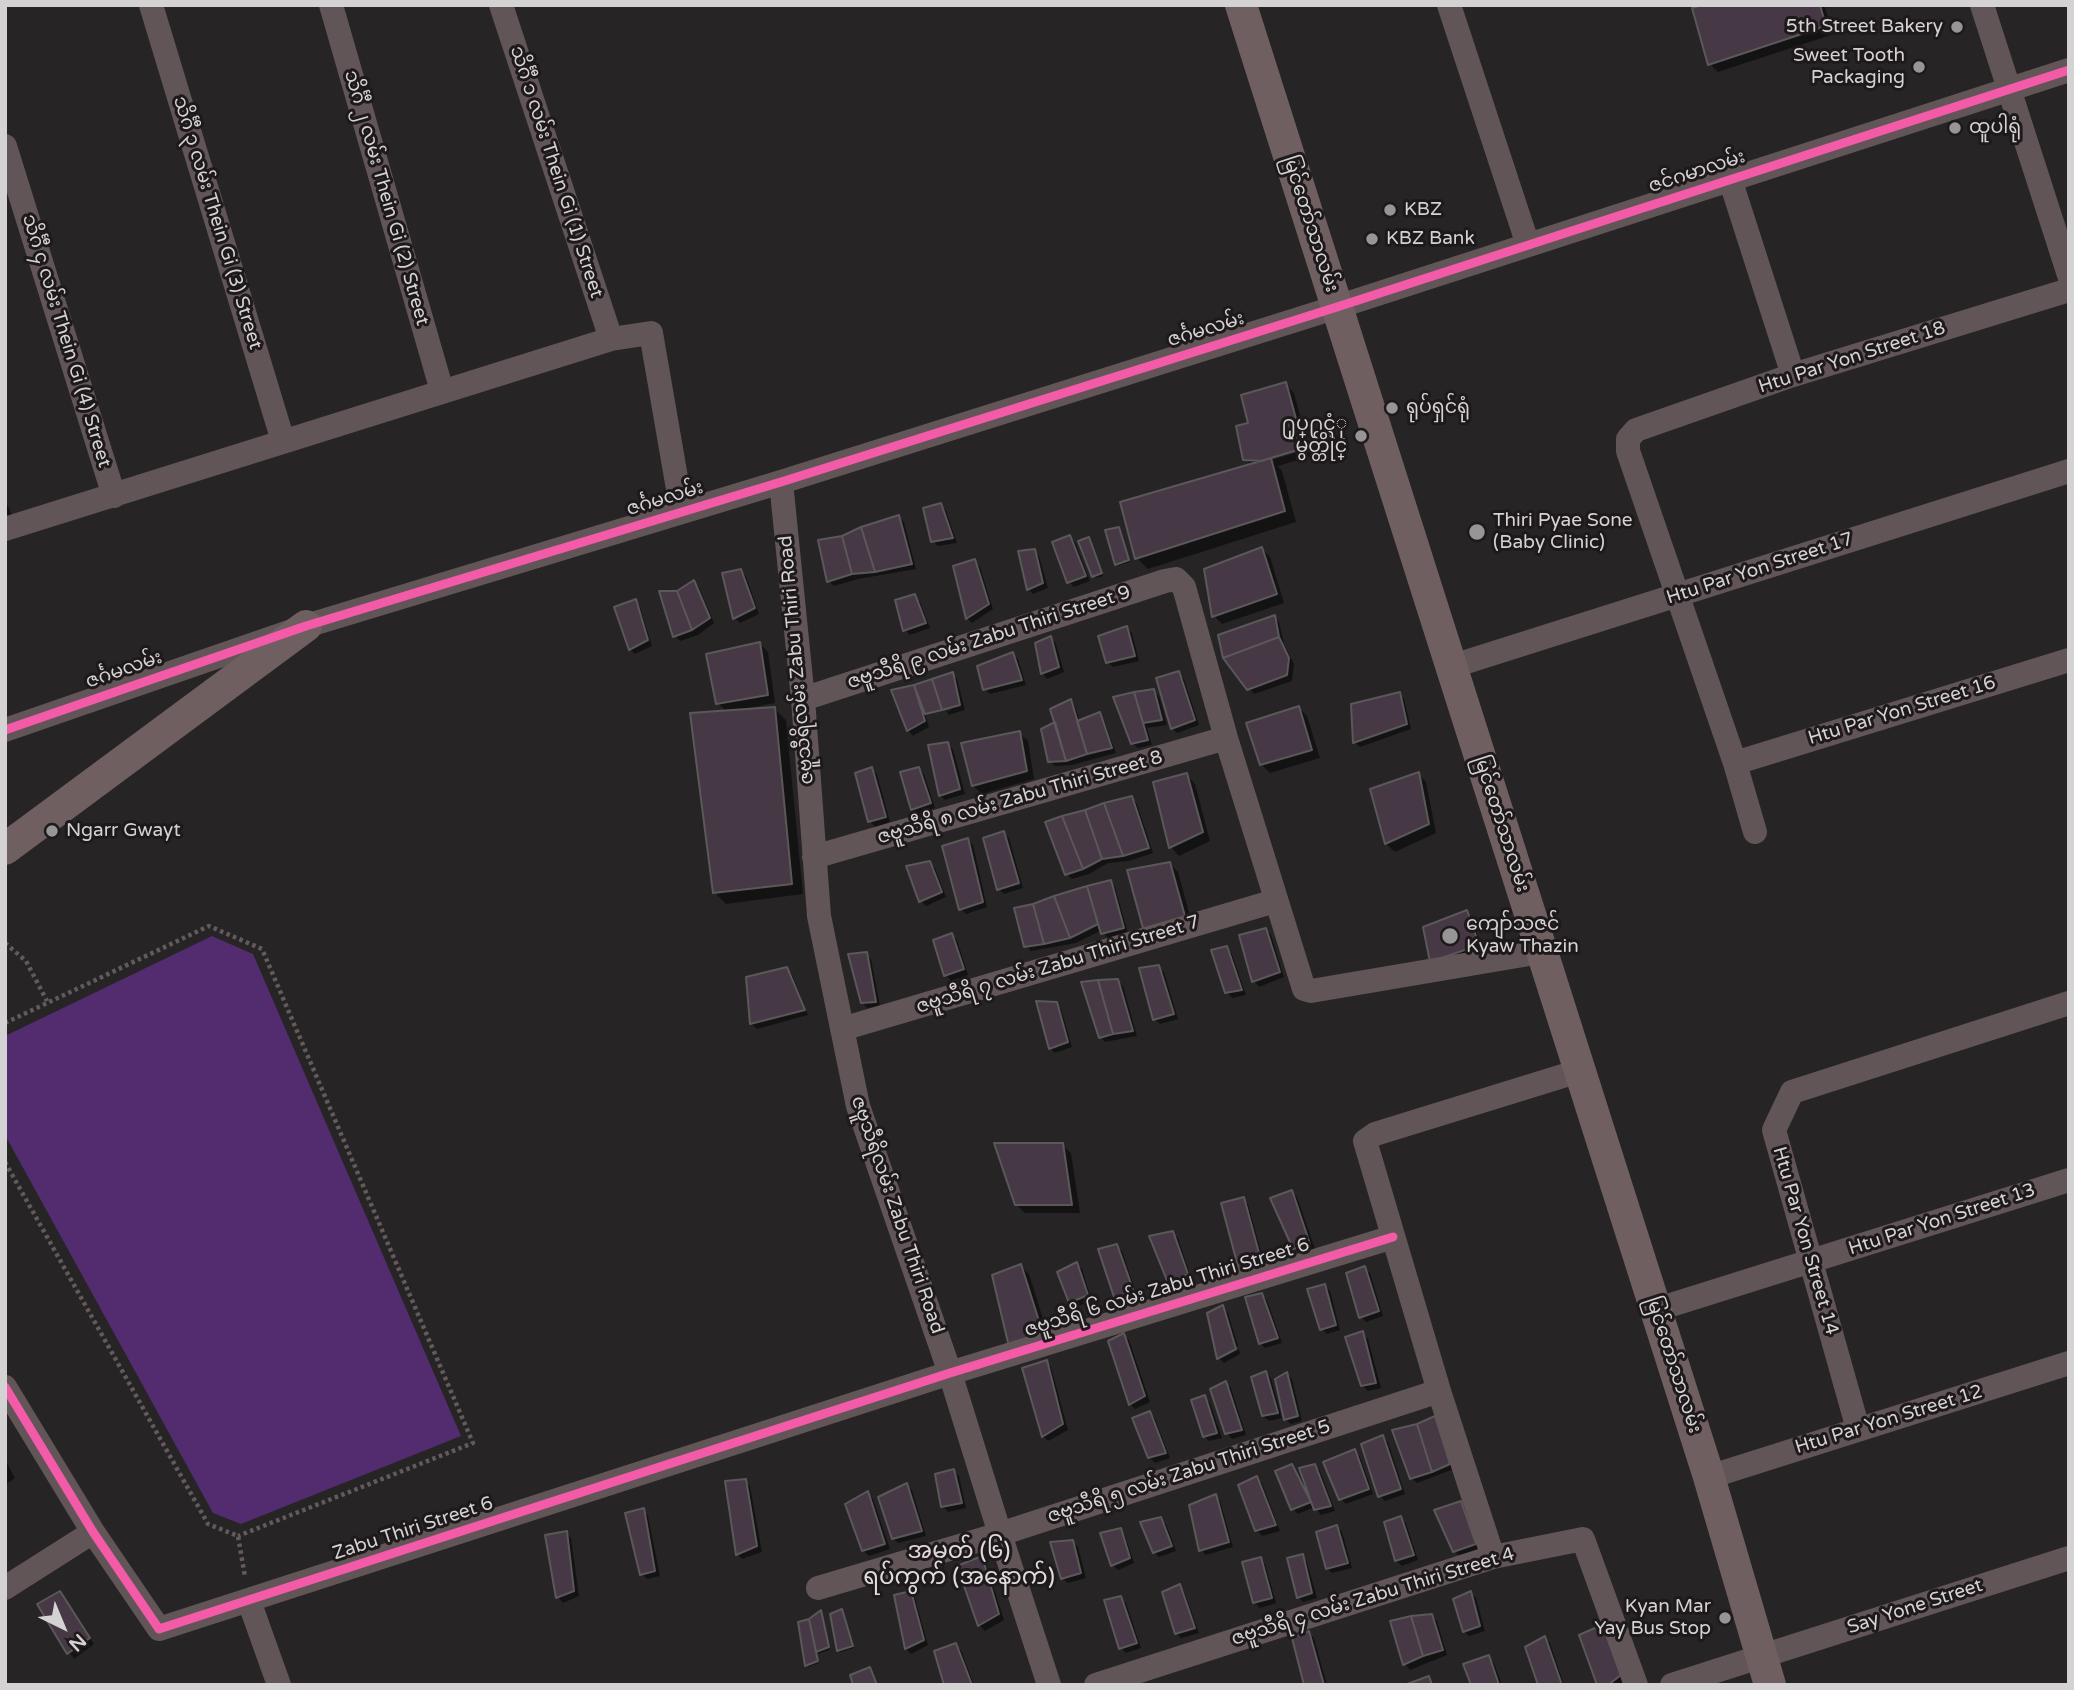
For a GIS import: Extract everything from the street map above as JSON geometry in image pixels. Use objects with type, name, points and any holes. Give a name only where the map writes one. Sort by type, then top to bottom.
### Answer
[{"type":"main road","name":"မြင်တော်သာလမ်း","points":[[1241,5],[1709,1476],[1765,1670]]},
{"type":"main road","points":[[5,849],[306,626]]},
{"type":"street","name":"သိင်္ဂီ ၃ လမ်း Thein Gi (3) Street","points":[[151,5],[284,441]]},
{"type":"street","name":"သိင်္ဂီ ၂ လမ်း Thein Gi (2) Street","points":[[331,5],[442,391]]},
{"type":"street","name":"သိင်္ဂီ ၁ လမ်း Thein Gi (1) Street","points":[[501,5],[611,339]]},
{"type":"street","points":[[1449,5],[1528,245]]},
{"type":"street","points":[[1982,5],[2069,275]]},
{"type":"street","name":"ဇင်ဂမာလမ်း","points":[[1337,307],[2069,70]]},
{"type":"street","name":"သိင်္ဂီ ၄ လမ်း Thein Gi (4) Street","points":[[5,146],[114,496]]},
{"type":"street","points":[[1730,179],[1793,375]]},
{"type":"street","name":"Htu Par Yon Street 18","points":[[1676,596],[1628,451],[1628,439],[1636,430],[1793,375],[2069,290]]},
{"type":"street","name":"ဇင်္ဂမလမ်း","points":[[5,730],[306,626],[781,482],[1337,307]]},
{"type":"street","points":[[5,529],[611,339],[651,333],[682,512]]},
{"type":"street","name":"Htu Par Yon Street 17","points":[[1450,667],[2069,471]]},
{"type":"street","name":"ဇဗူသီရိလမ်း Zabu Thiri Road","points":[[781,482],[803,699],[819,916],[858,1106],[950,1373],[1049,1685]]},
{"type":"street","name":"ဇဗူသီရိ ၉ လမ်း Zabu Thiri Street 9","points":[[803,699],[1176,579],[1184,587],[1226,738]]},
{"type":"street","points":[[1676,596],[1735,762],[1755,832]]},
{"type":"street","name":"Htu Par Yon Street 16","points":[[1735,762],[2069,660]]},
{"type":"street","points":[[1226,738],[1304,989],[1311,991],[1541,952]]},
{"type":"street","name":"ဇဗူသီရိ ၈ လမ်း Zabu Thiri Street 8","points":[[814,857],[1226,738]]},
{"type":"street","name":"ဇဗူသီရိ ၇ လမ်း Zabu Thiri Street 7","points":[[842,1029],[1275,901]]},
{"type":"street","name":"Htu Par Yon Street 14","points":[[1858,1429],[1774,1130],[1792,1092],[2069,1003]]},
{"type":"street","points":[[1493,1557],[1439,1391],[1365,1141],[1375,1134],[1579,1072]]},
{"type":"street","name":"Htu Par Yon Street 13","points":[[1655,1310],[2069,1180]]},
{"type":"street","name":"ဇဗူသီရိ ၆ လမ်း Zabu Thiri Street 6","points":[[950,1373],[1393,1237]]},
{"type":"street","name":"Htu Par Yon Street 12","points":[[1709,1476],[2069,1363]]},
{"type":"street","name":"Zabu Thiri Street 6","points":[[6,1392],[93,1532],[159,1629],[950,1373]]},
{"type":"street","name":"ဇဗူသီရိ ၅ လမ်း Zabu Thiri Street 5","points":[[818,1588],[1000,1534],[1439,1391]]},
{"type":"street","points":[[5,1588],[93,1532]]},
{"type":"street","name":"ဇဗူသီရိ ၄ လမ်း Zabu Thiri Street 4","points":[[1096,1685],[1493,1557],[1583,1539],[1636,1685]]},
{"type":"street","name":"Say Yone Street","points":[[1672,1685],[1765,1670],[2069,1558]]},
{"type":"street","points":[[249,1601],[279,1685]]},
{"type":"path","points":[[5,1023],[209,926],[262,948],[473,1443],[238,1536],[208,1524],[5,1162]]},
{"type":"path","points":[[5,943],[26,961],[47,1001]]},
{"type":"path","points":[[238,1536],[249,1601]]},
{"type":"shaded area","points":[[212,936],[253,954],[461,1436],[241,1524],[213,1513],[5,1135],[5,1036]]},
{"type":"building","points":[[1702,5],[1820,5],[1826,26],[1708,65],[1692,8]]},
{"type":"building","points":[[1286,382],[1304,448],[1261,461],[1243,460],[1236,426],[1248,423],[1241,395]]},
{"type":"building","points":[[1271,458],[1285,511],[1135,559],[1120,502]]},
{"type":"building","points":[[941,503],[953,538],[931,542],[923,508]]},
{"type":"building","points":[[899,515],[912,564],[875,572],[861,527]]},
{"type":"building","points":[[861,527],[875,572],[852,574],[842,536]]},
{"type":"building","points":[[1119,527],[1129,560],[1115,565],[1105,530]]},
{"type":"building","points":[[1070,535],[1086,576],[1067,583],[1052,542]]},
{"type":"building","points":[[842,536],[852,574],[827,582],[818,540]]},
{"type":"building","points":[[1089,537],[1102,573],[1092,577],[1078,541]]},
{"type":"building","points":[[1262,547],[1277,594],[1212,617],[1204,569]]},
{"type":"building","points":[[1035,549],[1043,583],[1027,590],[1018,551]]},
{"type":"building","points":[[975,559],[989,604],[966,619],[953,566]]},
{"type":"building","points":[[741,569],[755,608],[733,619],[722,573]]},
{"type":"building","points":[[694,580],[710,618],[692,630],[677,591]]},
{"type":"building","points":[[659,591],[677,591],[692,630],[673,637]]},
{"type":"building","points":[[915,594],[926,623],[903,631],[895,600]]},
{"type":"building","points":[[636,599],[648,640],[629,650],[614,607]]},
{"type":"building","points":[[1275,615],[1279,637],[1223,658],[1218,635]]},
{"type":"building","points":[[1127,626],[1135,656],[1106,663],[1098,636]]},
{"type":"building","points":[[1051,636],[1059,667],[1041,674],[1035,643]]},
{"type":"building","points":[[1279,637],[1289,658],[1287,675],[1247,690],[1223,658]]},
{"type":"building","points":[[760,642],[768,695],[716,704],[706,654]]},
{"type":"building","points":[[1013,652],[1022,680],[983,690],[977,666]]},
{"type":"building","points":[[1179,671],[1195,720],[1171,729],[1156,678]]},
{"type":"building","points":[[953,672],[960,705],[942,710],[932,679]]},
{"type":"building","points":[[932,679],[942,710],[925,714],[914,685]]},
{"type":"building","points":[[914,685],[925,721],[907,731],[891,690]]},
{"type":"building","points":[[1154,689],[1162,720],[1143,723],[1134,692]]},
{"type":"building","points":[[1134,692],[1148,740],[1131,744],[1113,697]]},
{"type":"building","points":[[1400,692],[1407,724],[1353,743],[1351,704]]},
{"type":"building","points":[[1071,699],[1087,754],[1066,761],[1050,709]]},
{"type":"building","points":[[1299,706],[1312,750],[1260,765],[1246,723]]},
{"type":"building","points":[[775,707],[792,884],[713,893],[690,713]]},
{"type":"building","points":[[1100,712],[1112,748],[1087,754],[1077,721]]},
{"type":"building","points":[[1055,722],[1066,761],[1048,762],[1041,729]]},
{"type":"building","points":[[1020,731],[1027,771],[972,786],[961,743]]},
{"type":"building","points":[[948,742],[960,789],[939,796],[928,745]]},
{"type":"building","points":[[872,767],[886,817],[868,822],[855,773]]},
{"type":"building","points":[[919,767],[931,803],[911,810],[900,772]]},
{"type":"building","points":[[1419,772],[1429,824],[1385,844],[1370,789]]},
{"type":"building","points":[[1187,773],[1203,832],[1169,848],[1153,782]]},
{"type":"building","points":[[1132,796],[1149,848],[1123,856],[1104,803]]},
{"type":"building","points":[[1104,803],[1123,856],[1102,859],[1085,810]]},
{"type":"building","points":[[1085,810],[1102,859],[1083,869],[1062,816]]},
{"type":"building","points":[[1062,816],[1083,869],[1065,875],[1045,822]]},
{"type":"building","points":[[1004,831],[1019,883],[997,890],[983,838]]},
{"type":"building","points":[[968,838],[983,902],[959,910],[942,846]]},
{"type":"building","points":[[930,861],[942,892],[919,902],[906,866]]},
{"type":"building","points":[[1170,862],[1188,927],[1146,939],[1127,870]]},
{"type":"building","points":[[1111,880],[1124,928],[1101,934],[1087,886]]},
{"type":"building","points":[[1087,886],[1098,924],[1070,938],[1054,896]]},
{"type":"building","points":[[1054,896],[1070,938],[1044,944],[1033,904]]},
{"type":"building","points":[[1033,904],[1044,944],[1024,947],[1014,908]]},
{"type":"building","name":"ကျော်သဇင် Kyaw Thazin","points":[[1467,910],[1479,945],[1430,962],[1423,927]]},
{"type":"building","points":[[1266,928],[1280,972],[1252,982],[1239,935]]},
{"type":"building","points":[[952,933],[964,969],[944,976],[933,940]]},
{"type":"building","points":[[1227,946],[1242,990],[1225,993],[1211,950]]},
{"type":"building","points":[[867,952],[876,1002],[861,1003],[848,954]]},
{"type":"building","points":[[1159,965],[1174,1014],[1153,1020],[1139,968]]},
{"type":"building","points":[[787,967],[805,1010],[750,1024],[746,977]]},
{"type":"building","points":[[1118,979],[1133,1031],[1113,1034],[1098,980]]},
{"type":"building","points":[[1098,980],[1113,1034],[1099,1038],[1081,982]]},
{"type":"building","points":[[1036,1001],[1057,1002],[1068,1042],[1049,1049]]},
{"type":"building","points":[[994,1143],[1063,1143],[1072,1205],[1015,1205]]},
{"type":"building","points":[[1292,1190],[1310,1244],[1293,1249],[1270,1198]]},
{"type":"building","points":[[1244,1197],[1263,1268],[1240,1274],[1221,1203]]},
{"type":"building","points":[[1173,1231],[1188,1274],[1168,1283],[1149,1236]]},
{"type":"building","points":[[1117,1244],[1134,1292],[1115,1300],[1098,1249]]},
{"type":"building","points":[[1077,1262],[1088,1295],[1069,1303],[1057,1272]]},
{"type":"building","points":[[1021,1264],[1045,1340],[1010,1351],[992,1275]]},
{"type":"building","points":[[1365,1266],[1379,1311],[1359,1318],[1346,1273]]},
{"type":"building","points":[[1325,1284],[1336,1325],[1320,1330],[1307,1289]]},
{"type":"building","points":[[1262,1293],[1278,1338],[1259,1344],[1245,1297]]},
{"type":"building","points":[[1223,1305],[1236,1349],[1217,1359],[1207,1313]]},
{"type":"building","points":[[1363,1331],[1376,1383],[1361,1386],[1345,1337]]},
{"type":"building","points":[[1124,1333],[1145,1396],[1129,1405],[1108,1341]]},
{"type":"building","points":[[1047,1360],[1063,1424],[1042,1437],[1022,1368]]},
{"type":"building","points":[[1266,1371],[1278,1413],[1262,1416],[1251,1377]]},
{"type":"building","points":[[1287,1372],[1298,1416],[1284,1420],[1275,1379]]},
{"type":"building","points":[[1226,1381],[1242,1430],[1225,1434],[1210,1389]]},
{"type":"building","points":[[1205,1395],[1217,1433],[1203,1437],[1191,1400]]},
{"type":"building","points":[[1150,1411],[1166,1453],[1148,1458],[1132,1418]]},
{"type":"building","points":[[1435,1416],[1450,1464],[1432,1472],[1417,1424]]},
{"type":"building","points":[[1417,1424],[1432,1472],[1410,1479],[1392,1430]]},
{"type":"building","points":[[1383,1435],[1401,1489],[1378,1497],[1361,1444]]},
{"type":"building","points":[[1355,1449],[1369,1489],[1339,1500],[1323,1462]]},
{"type":"building","points":[[1292,1464],[1311,1502],[1291,1510],[1275,1471]]},
{"type":"building","points":[[1315,1464],[1331,1506],[1314,1510],[1299,1468]]},
{"type":"building","points":[[954,1469],[962,1503],[941,1507],[935,1474]]},
{"type":"building","points":[[1257,1476],[1276,1525],[1255,1531],[1238,1485]]},
{"type":"building","points":[[746,1479],[757,1546],[736,1555],[725,1481]]},
{"type":"building","points":[[907,1483],[922,1531],[892,1539],[878,1497]]},
{"type":"building","points":[[868,1491],[885,1544],[862,1551],[845,1504]]},
{"type":"building","points":[[1216,1494],[1229,1542],[1199,1551],[1189,1505]]},
{"type":"building","points":[[1461,1501],[1476,1544],[1453,1552],[1434,1510]]},
{"type":"building","points":[[644,1508],[655,1571],[640,1575],[625,1513]]},
{"type":"building","points":[[1401,1516],[1414,1555],[1395,1561],[1384,1522]]},
{"type":"building","points":[[1161,1517],[1172,1546],[1153,1553],[1140,1522]]},
{"type":"building","points":[[1337,1525],[1348,1563],[1326,1569],[1316,1532]]},
{"type":"building","points":[[1121,1528],[1130,1558],[1111,1566],[1100,1533]]},
{"type":"building","points":[[567,1531],[574,1591],[556,1598],[545,1535]]},
{"type":"building","points":[[1073,1540],[1081,1573],[1061,1579],[1050,1542]]},
{"type":"building","points":[[1303,1554],[1312,1593],[1297,1598],[1287,1558]]},
{"type":"building","points":[[982,1556],[999,1614],[978,1626],[957,1566]]},
{"type":"building","points":[[1261,1557],[1272,1598],[1253,1603],[1242,1562]]},
{"type":"building","points":[[1180,1584],[1195,1628],[1175,1634],[1162,1592]]},
{"type":"building","points":[[60,1591],[90,1638],[67,1654],[37,1604]]},
{"type":"building","points":[[911,1591],[924,1640],[905,1649],[894,1595]]},
{"type":"building","points":[[1471,1591],[1480,1626],[1463,1632],[1453,1599]]},
{"type":"building","points":[[1121,1596],[1137,1643],[1119,1649],[1104,1600]]},
{"type":"building","points":[[842,1609],[853,1646],[837,1651],[830,1614]]},
{"type":"building","points":[[821,1610],[829,1647],[816,1652],[809,1619]]},
{"type":"building","points":[[1432,1614],[1443,1650],[1423,1656],[1411,1616]]},
{"type":"building","points":[[1411,1616],[1423,1656],[1403,1665],[1390,1621]]},
{"type":"building","points":[[809,1619],[818,1661],[805,1666],[798,1622]]},
{"type":"building","points":[[1604,1624],[1621,1675],[1608,1685],[1597,1685],[1579,1635]]},
{"type":"building","points":[[1309,1631],[1324,1685],[1304,1685],[1292,1638]]},
{"type":"building","points":[[1545,1636],[1562,1685],[1538,1685],[1525,1647]]},
{"type":"building","points":[[956,1643],[972,1685],[944,1685],[934,1651]]},
{"type":"building","points":[[1489,1655],[1499,1685],[1471,1685],[1463,1664]]},
{"type":"building","points":[[870,1667],[877,1685],[853,1685],[850,1675]]},
{"type":"building","points":[[1429,1676],[1432,1685],[1407,1685],[1407,1684]]},
{"type":"cycle path","points":[[5,730],[306,626],[781,482],[1337,307],[2069,70]]},
{"type":"cycle path","points":[[5,1387],[93,1532],[159,1629],[950,1373],[1393,1237]]},
{"type":"place","name":"5th Street Bakery","points":[[1957,27]]},
{"type":"place","name":"Sweet Tooth Packaging","points":[[1919,67]]},
{"type":"place","name":"ထူပါရုံ","points":[[1955,128]]},
{"type":"place","name":"KBZ","points":[[1390,210]]},
{"type":"place","name":"KBZ Bank","points":[[1372,239]]},
{"type":"place","name":"ရုပ်ရှင်ရုံ","points":[[1392,408]]},
{"type":"place","name":"႐ုပ္႐ွင္ရံု မွတ္တိုင္","points":[[1361,436]]},
{"type":"place","name":"Thiri Pyae Sone (Baby Clinic)","points":[[1477,532]]},
{"type":"place","name":"Ngarr Gwayt","points":[[52,831]]},
{"type":"place","name":"ကျော်သဇင် Kyaw Thazin","points":[[1450,936]]},
{"type":"place","name":"Kyan Mar Yay Bus Stop","points":[[1725,1618]]},
{"type":"district","name":"အမှတ် (၆) ရပ်ကွက် (အနောက်)","points":[[959,1565]]}]
